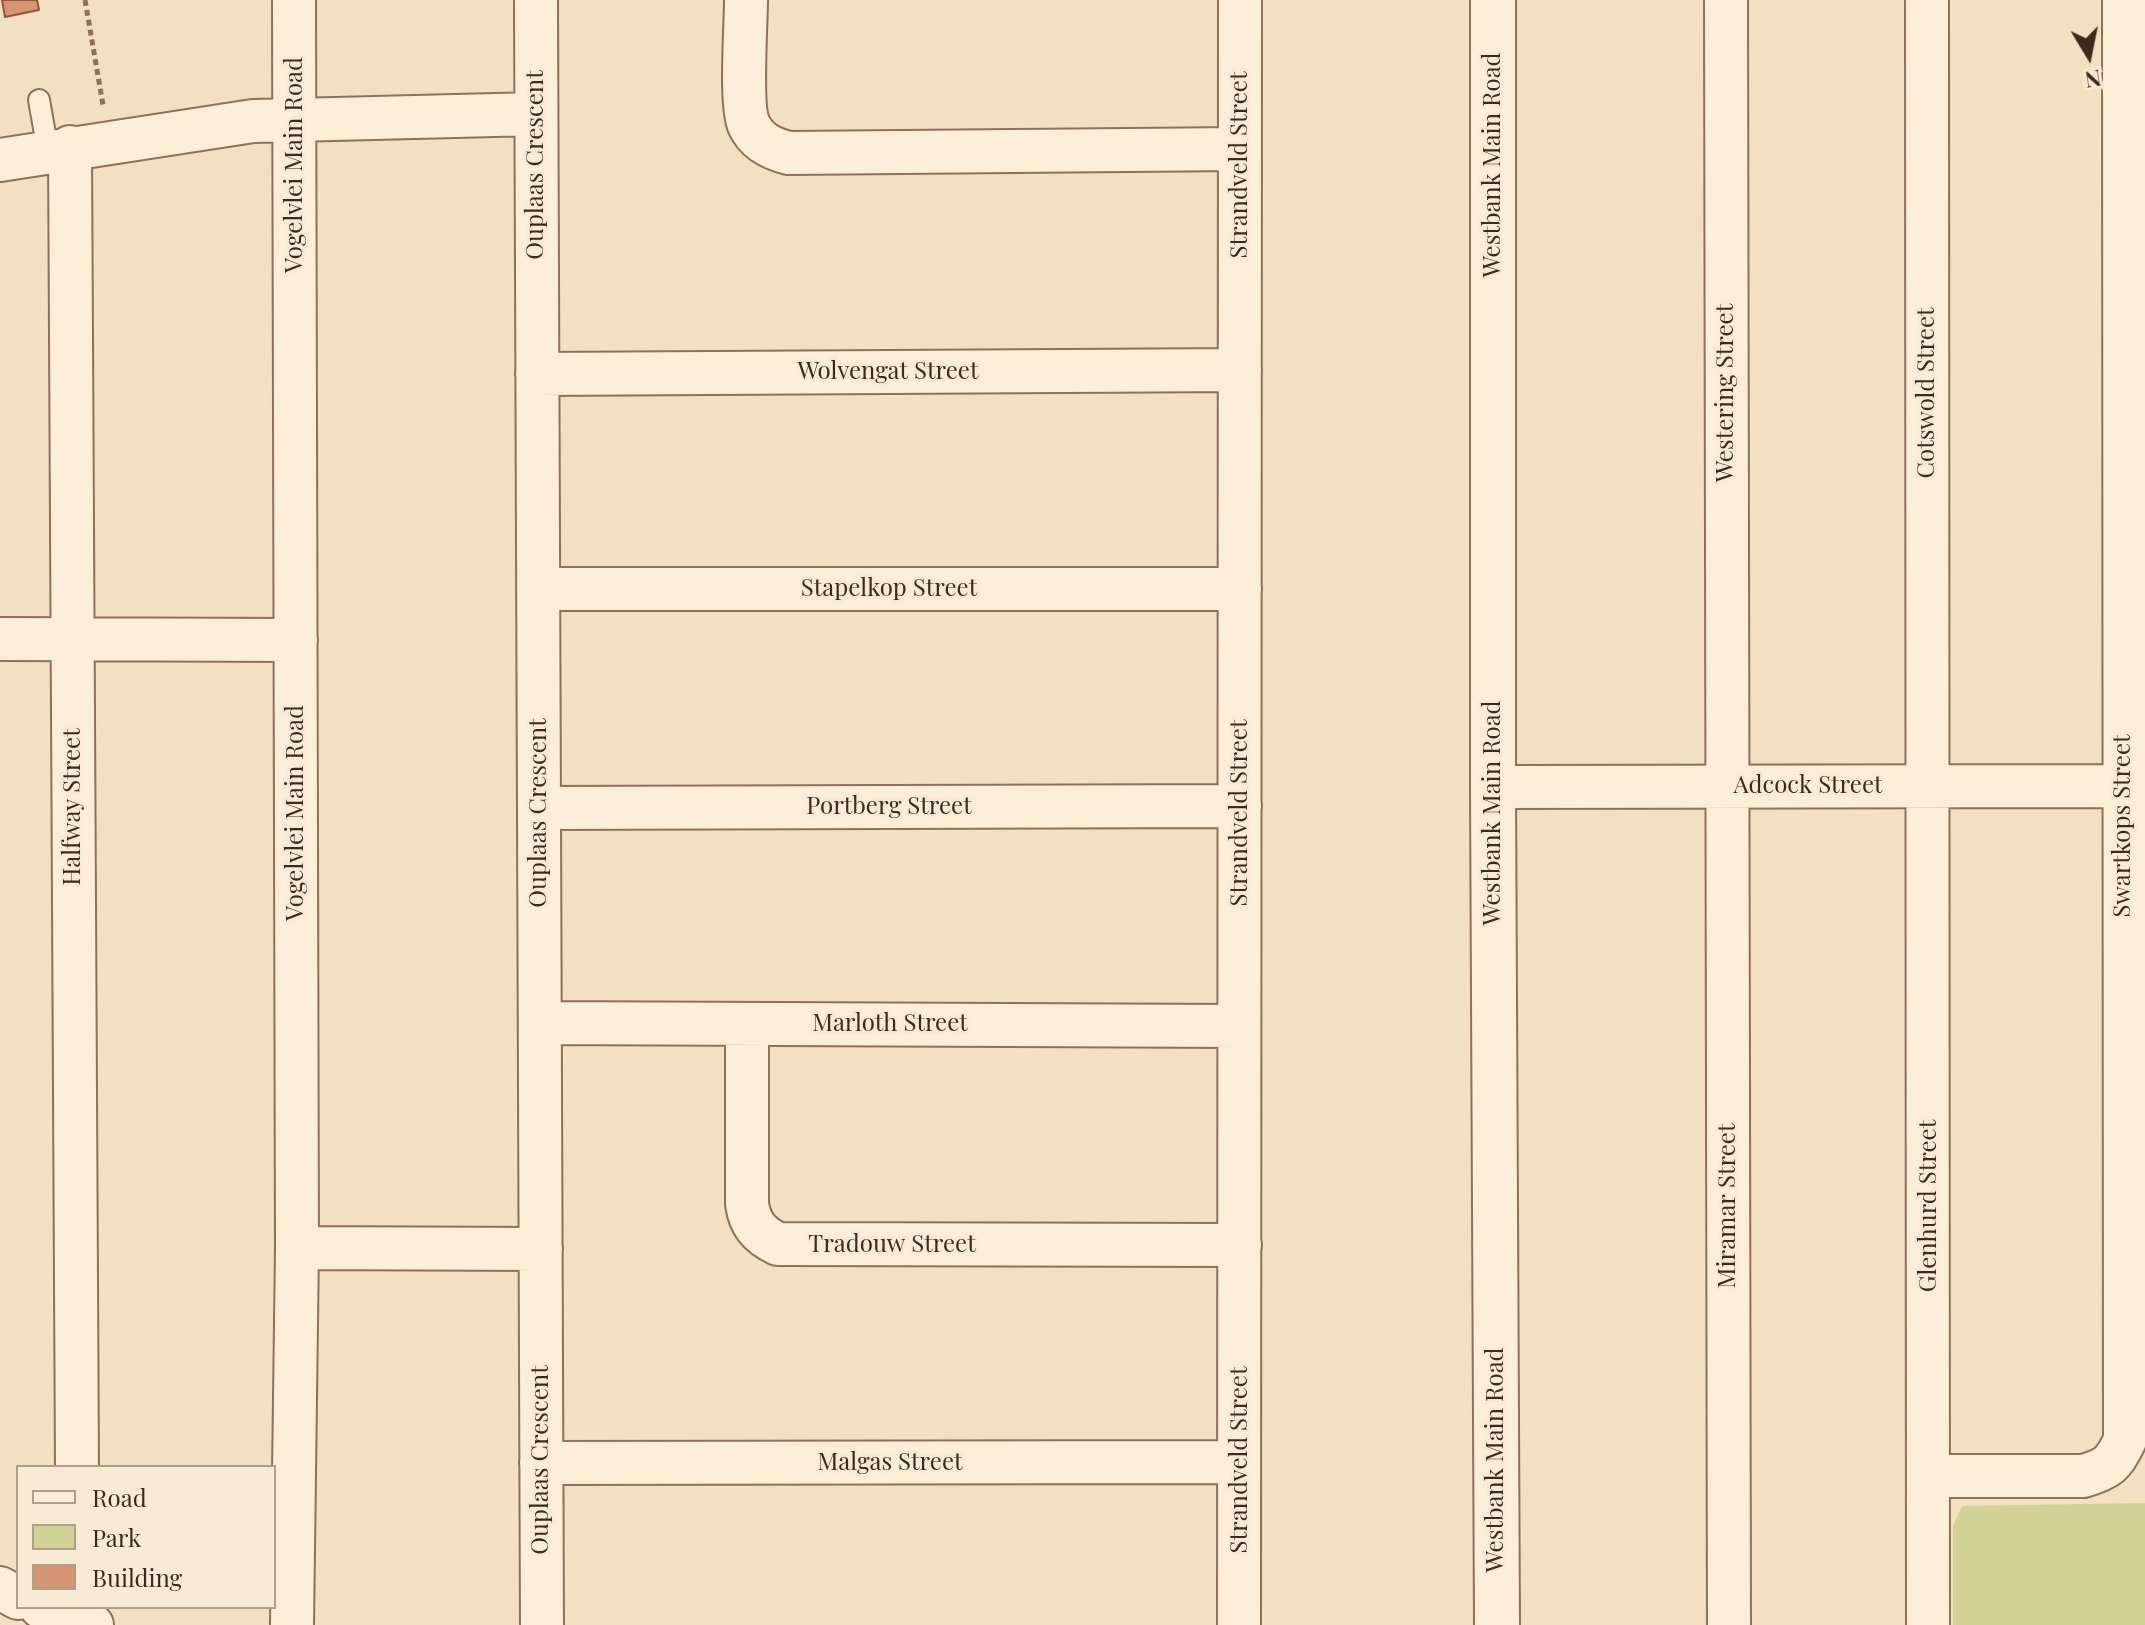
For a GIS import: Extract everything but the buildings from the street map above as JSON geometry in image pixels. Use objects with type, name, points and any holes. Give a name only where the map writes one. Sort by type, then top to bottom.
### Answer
[{"type":"street","name":"Vogelvlei Main Road","points":[[292,1625],[297,1248],[294,0]]},
{"type":"street","name":"Ouplaas Crescent","points":[[536,0],[542,1625]]},
{"type":"street","points":[[746,0],[746,115],[754,134],[776,150],[789,153],[1240,149]]},
{"type":"street","name":"Strandveld Street","points":[[1239,1625],[1240,0]]},
{"type":"street","name":"Westbank Main Road","points":[[1493,0],[1497,1625]]},
{"type":"street","name":"Westering Street","points":[[1726,0],[1727,786]]},
{"type":"street","name":"Cotswold Street","points":[[1927,0],[1927,786]]},
{"type":"street","name":"Swartkops Street","points":[[1930,1476],[2083,1476],[2104,1471],[2117,1458],[2125,1440],[2124,0]]},
{"type":"street","points":[[0,160],[253,121],[536,114]]},
{"type":"street","name":"Halfway Street","points":[[76,147],[72,640],[77,1465]]},
{"type":"street","name":"Wolvengat Street","points":[[537,374],[1240,370]]},
{"type":"street","name":"Stapelkop Street","points":[[538,589],[1240,589]]},
{"type":"street","points":[[0,639],[296,640]]},
{"type":"street","name":"Miramar Street","points":[[1727,786],[1729,1625]]},
{"type":"street","name":"Glenhurd Street","points":[[1927,786],[1928,1625]]},
{"type":"street","name":"Adcock Street","points":[[1493,787],[2123,786]]},
{"type":"street","name":"Portberg Street","points":[[539,808],[1240,806]]},
{"type":"street","name":"Marloth Street","points":[[540,1023],[1239,1026]]},
{"type":"street","name":"Tradouw Street","points":[[747,1024],[747,1204],[749,1217],[756,1229],[778,1244],[1240,1245]]},
{"type":"street","points":[[297,1248],[541,1249]]},
{"type":"street","name":"Malgas Street","points":[[541,1463],[1239,1462]]},
{"type":"lane","points":[[39,100],[76,147]]},
{"type":"path","points":[[76,147],[85,0]]},
{"type":"green space","points":[[2145,1503],[2145,1625],[1953,1625],[1953,1526],[1962,1506]]}]
